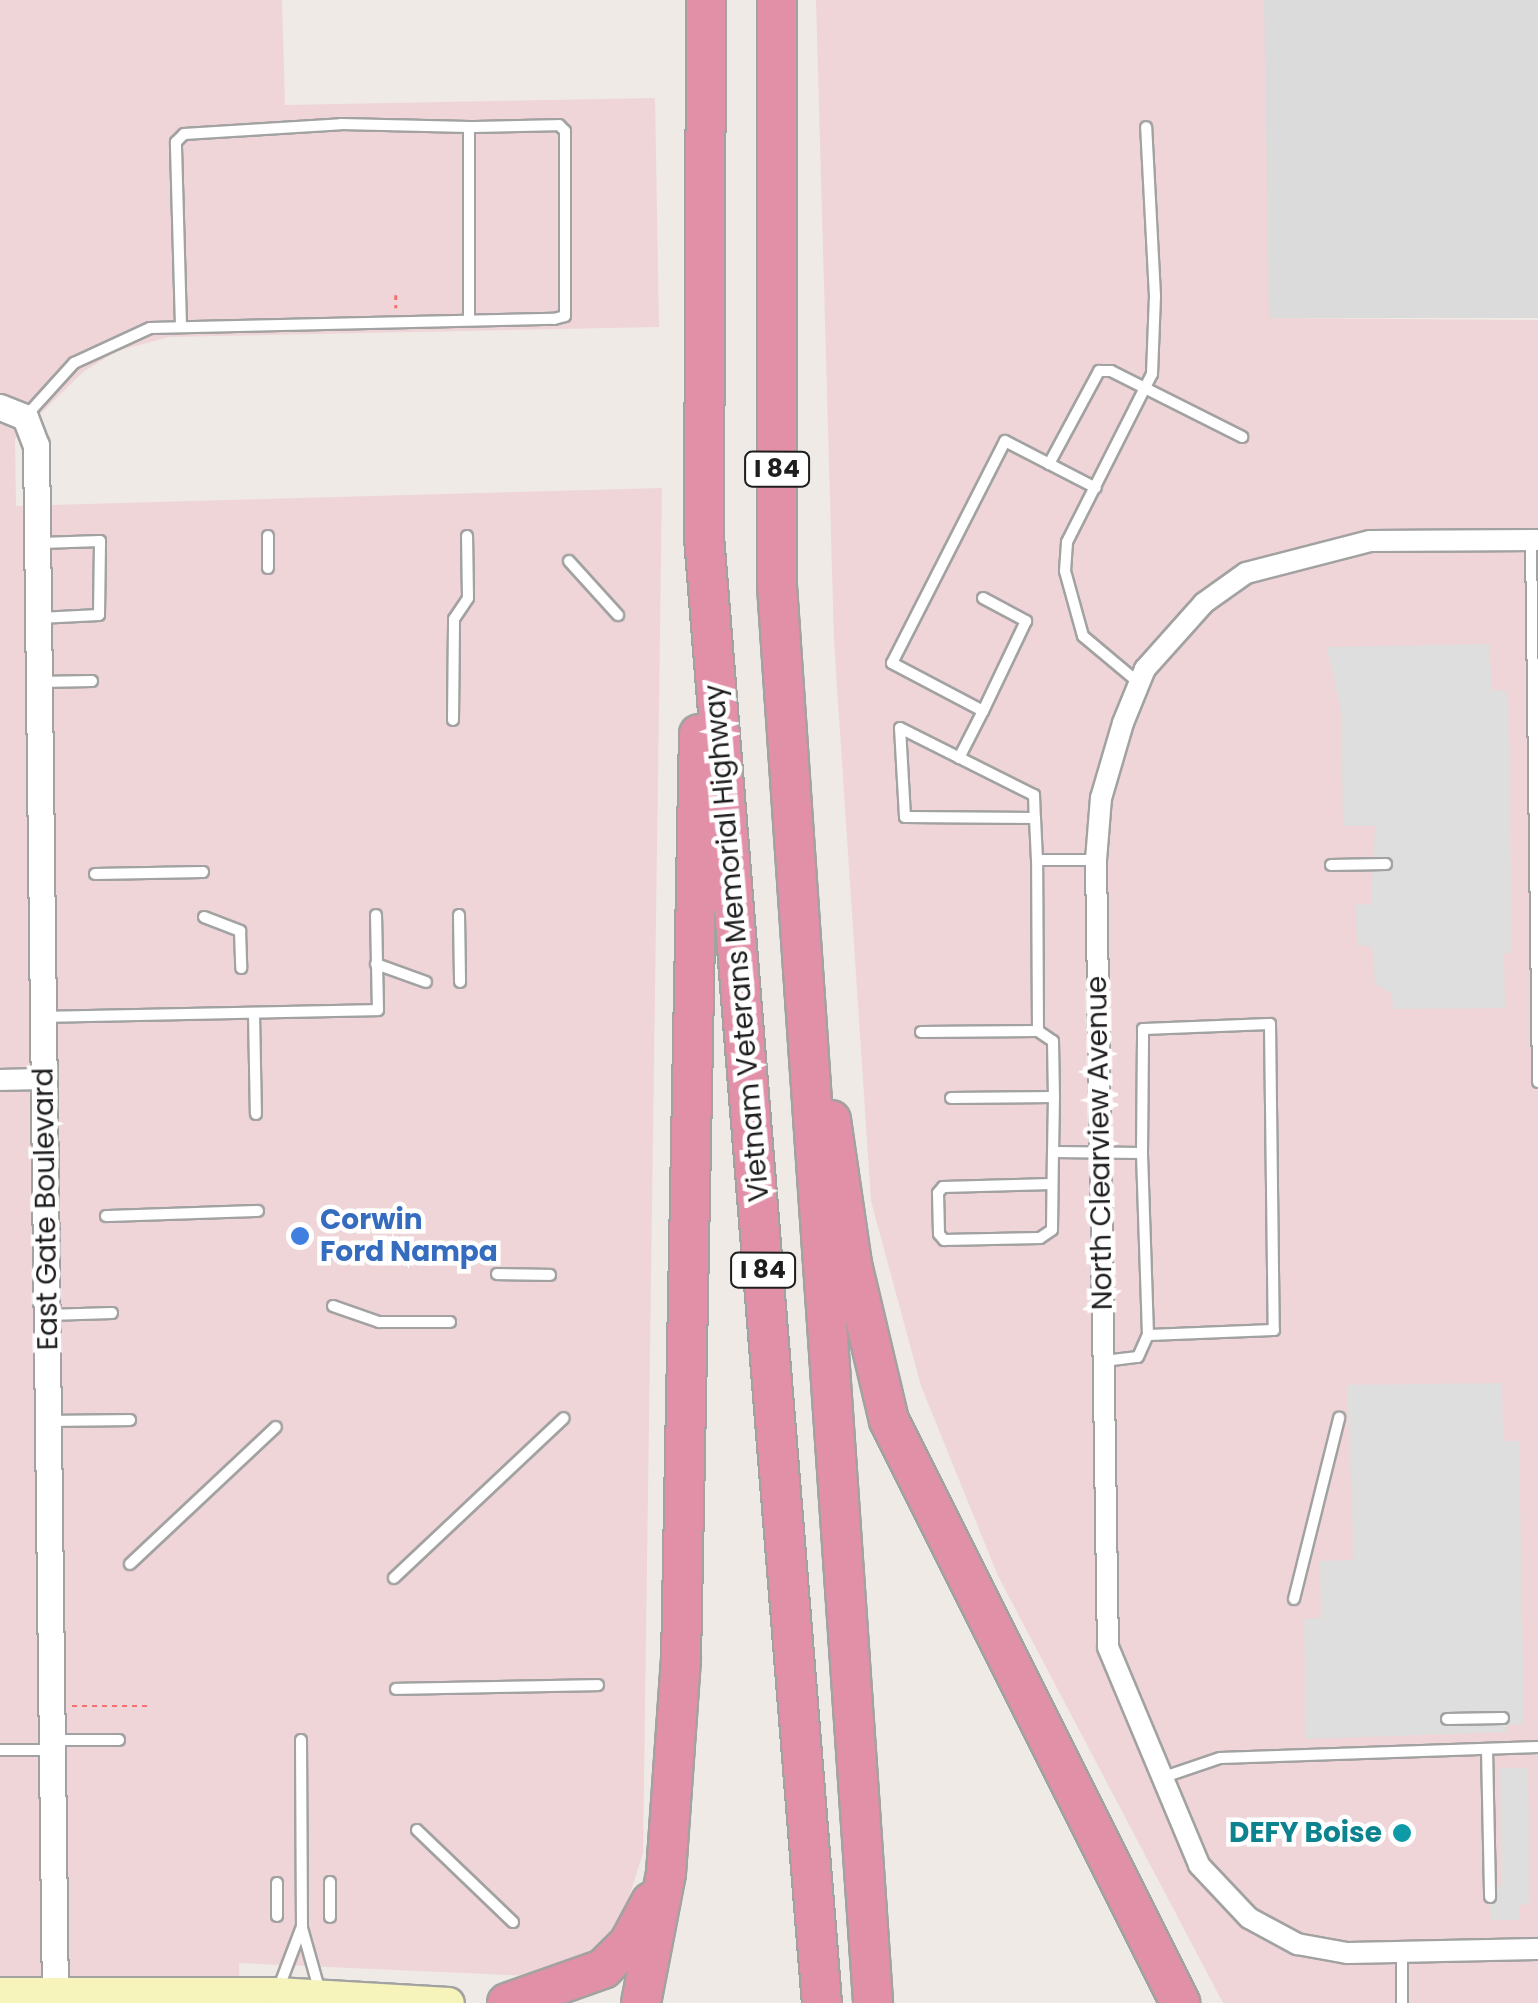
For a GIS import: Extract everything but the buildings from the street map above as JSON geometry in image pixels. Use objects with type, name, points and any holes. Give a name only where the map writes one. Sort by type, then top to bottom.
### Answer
[{"type":"highway","name":"Vietnam Veterans Memorial Highway","points":[[706,0],[704,537],[822,2003]]},
{"type":"highway","name":"Vietnam Veterans Memorial Highway","points":[[777,0],[777,586],[797,937],[873,2003]]},
{"type":"highway","points":[[641,2003],[666,1873],[685,1554],[704,537]]},
{"type":"highway","points":[[797,937],[852,1264],[889,1420],[1180,2003]]},
{"type":"highway","points":[[507,2003],[602,1969],[629,1943],[666,1873]]},
{"type":"main road","points":[[0,1994],[55,1998],[277,1993],[449,2003]]},
{"type":"street","points":[[0,407],[25,417]]},
{"type":"street","name":"East Gate Boulevard","points":[[25,417],[36,445],[38,544],[55,1998]]},
{"type":"street","name":"North Clearview Avenue","points":[[1535,540],[1370,541],[1246,573],[1204,603],[1140,684],[1100,798],[1096,860],[1108,1646],[1199,1865],[1249,1918],[1296,1944],[1347,1953],[1538,1949]]},
{"type":"street","points":[[0,1080],[44,1079]]},
{"type":"lane","points":[[25,417],[74,364],[112,341],[181,326],[554,319],[569,308],[565,131],[559,126],[342,124],[184,134],[176,142],[181,326]]},
{"type":"lane","points":[[469,127],[469,320]]},
{"type":"lane","points":[[1140,684],[1083,636],[1065,572],[1067,542],[1146,388],[1156,296],[1146,127]]},
{"type":"lane","points":[[1049,464],[1098,371],[1146,388],[1242,437]]},
{"type":"lane","points":[[983,711],[892,663],[1005,441],[1096,488]]},
{"type":"lane","points":[[268,536],[268,568]]},
{"type":"lane","points":[[453,720],[454,619],[468,598],[467,536]]},
{"type":"lane","points":[[1535,540],[1538,1082]]},
{"type":"lane","points":[[38,544],[100,541],[99,616],[38,618]]},
{"type":"lane","points":[[568,561],[618,615]]},
{"type":"lane","points":[[959,758],[1026,622],[983,598]]},
{"type":"lane","points":[[39,682],[92,681]]},
{"type":"lane","points":[[1035,818],[905,817],[900,728],[1034,796],[1037,860],[1038,1032]]},
{"type":"lane","points":[[1037,860],[1096,860]]},
{"type":"lane","points":[[1331,865],[1386,864]]},
{"type":"lane","points":[[95,874],[203,872]]},
{"type":"lane","points":[[43,1017],[378,1010],[376,915]]},
{"type":"lane","points":[[459,915],[460,982]]},
{"type":"lane","points":[[204,917],[240,931],[241,968]]},
{"type":"lane","points":[[376,964],[426,982]]},
{"type":"lane","points":[[254,1014],[256,1114]]},
{"type":"lane","points":[[1104,1360],[1138,1357],[1148,1335],[1142,1152],[1143,1029],[1270,1024],[1274,1330],[1148,1335]]},
{"type":"lane","points":[[921,1032],[1038,1032],[1053,1041],[1052,1230],[1040,1238],[944,1240],[939,1234],[938,1193],[944,1187],[1052,1184]]},
{"type":"lane","points":[[951,1098],[1054,1097]]},
{"type":"lane","points":[[1052,1152],[1142,1152]]},
{"type":"lane","points":[[106,1216],[258,1211]]},
{"type":"lane","points":[[496,1274],[550,1275]]},
{"type":"lane","points":[[333,1306],[378,1322],[450,1322]]},
{"type":"lane","points":[[47,1315],[112,1313]]},
{"type":"lane","points":[[394,1578],[564,1418]]},
{"type":"lane","points":[[1294,1600],[1338,1418]]},
{"type":"lane","points":[[48,1421],[130,1420]]},
{"type":"lane","points":[[130,1564],[276,1426]]},
{"type":"lane","points":[[396,1689],[598,1685]]},
{"type":"lane","points":[[1447,1719],[1502,1718]]},
{"type":"lane","points":[[0,1750],[119,1740]]},
{"type":"lane","points":[[300,1740],[302,1928],[321,1994]]},
{"type":"lane","points":[[1162,1778],[1220,1758],[1538,1747]]},
{"type":"lane","points":[[1487,1749],[1490,1897]]},
{"type":"lane","points":[[417,1830],[514,1922]]},
{"type":"lane","points":[[330,1882],[330,1917]]},
{"type":"lane","points":[[276,1883],[277,1916]]},
{"type":"lane","points":[[277,1993],[302,1928]]},
{"type":"lane","points":[[1402,1952],[1402,2003]]},
{"type":"path","points":[[396,295],[396,310]]},
{"type":"path","points":[[71,1706],[148,1706]]},
{"type":"shaded area","points":[[0,0],[282,0],[285,105],[655,98],[659,327],[169,337],[117,351],[83,372],[15,439],[16,506],[662,488],[643,1853],[619,1929],[581,1965],[531,1976],[239,1963],[240,2003],[0,2003]]},
{"type":"shaded area","points":[[816,0],[1264,0],[1269,318],[1538,320],[1538,2003],[1223,2003],[998,1576],[921,1386],[871,1201],[834,642]]},
{"type":"shaded area","points":[[1264,0],[1538,0],[1538,318],[1264,318]]},
{"type":"shaded area","points":[[1489,644],[1492,690],[1508,691],[1512,953],[1504,954],[1505,1008],[1393,1009],[1392,994],[1375,984],[1372,946],[1357,946],[1356,905],[1371,904],[1375,826],[1343,826],[1341,712],[1327,647]]},
{"type":"shaded area","points":[[1502,1383],[1503,1441],[1519,1441],[1524,1724],[1508,1725],[1508,1732],[1306,1739],[1304,1619],[1321,1618],[1320,1561],[1354,1560],[1347,1385]]},
{"type":"shaded area","points":[[1500,1768],[1528,1768],[1530,1904],[1519,1905],[1519,1920],[1491,1920],[1490,1905],[1501,1884]]},
{"type":"place","name":"Corwin Ford Nampa","points":[[300,1236]]},
{"type":"place","name":"DEFY Boise","points":[[1402,1833]]}]
